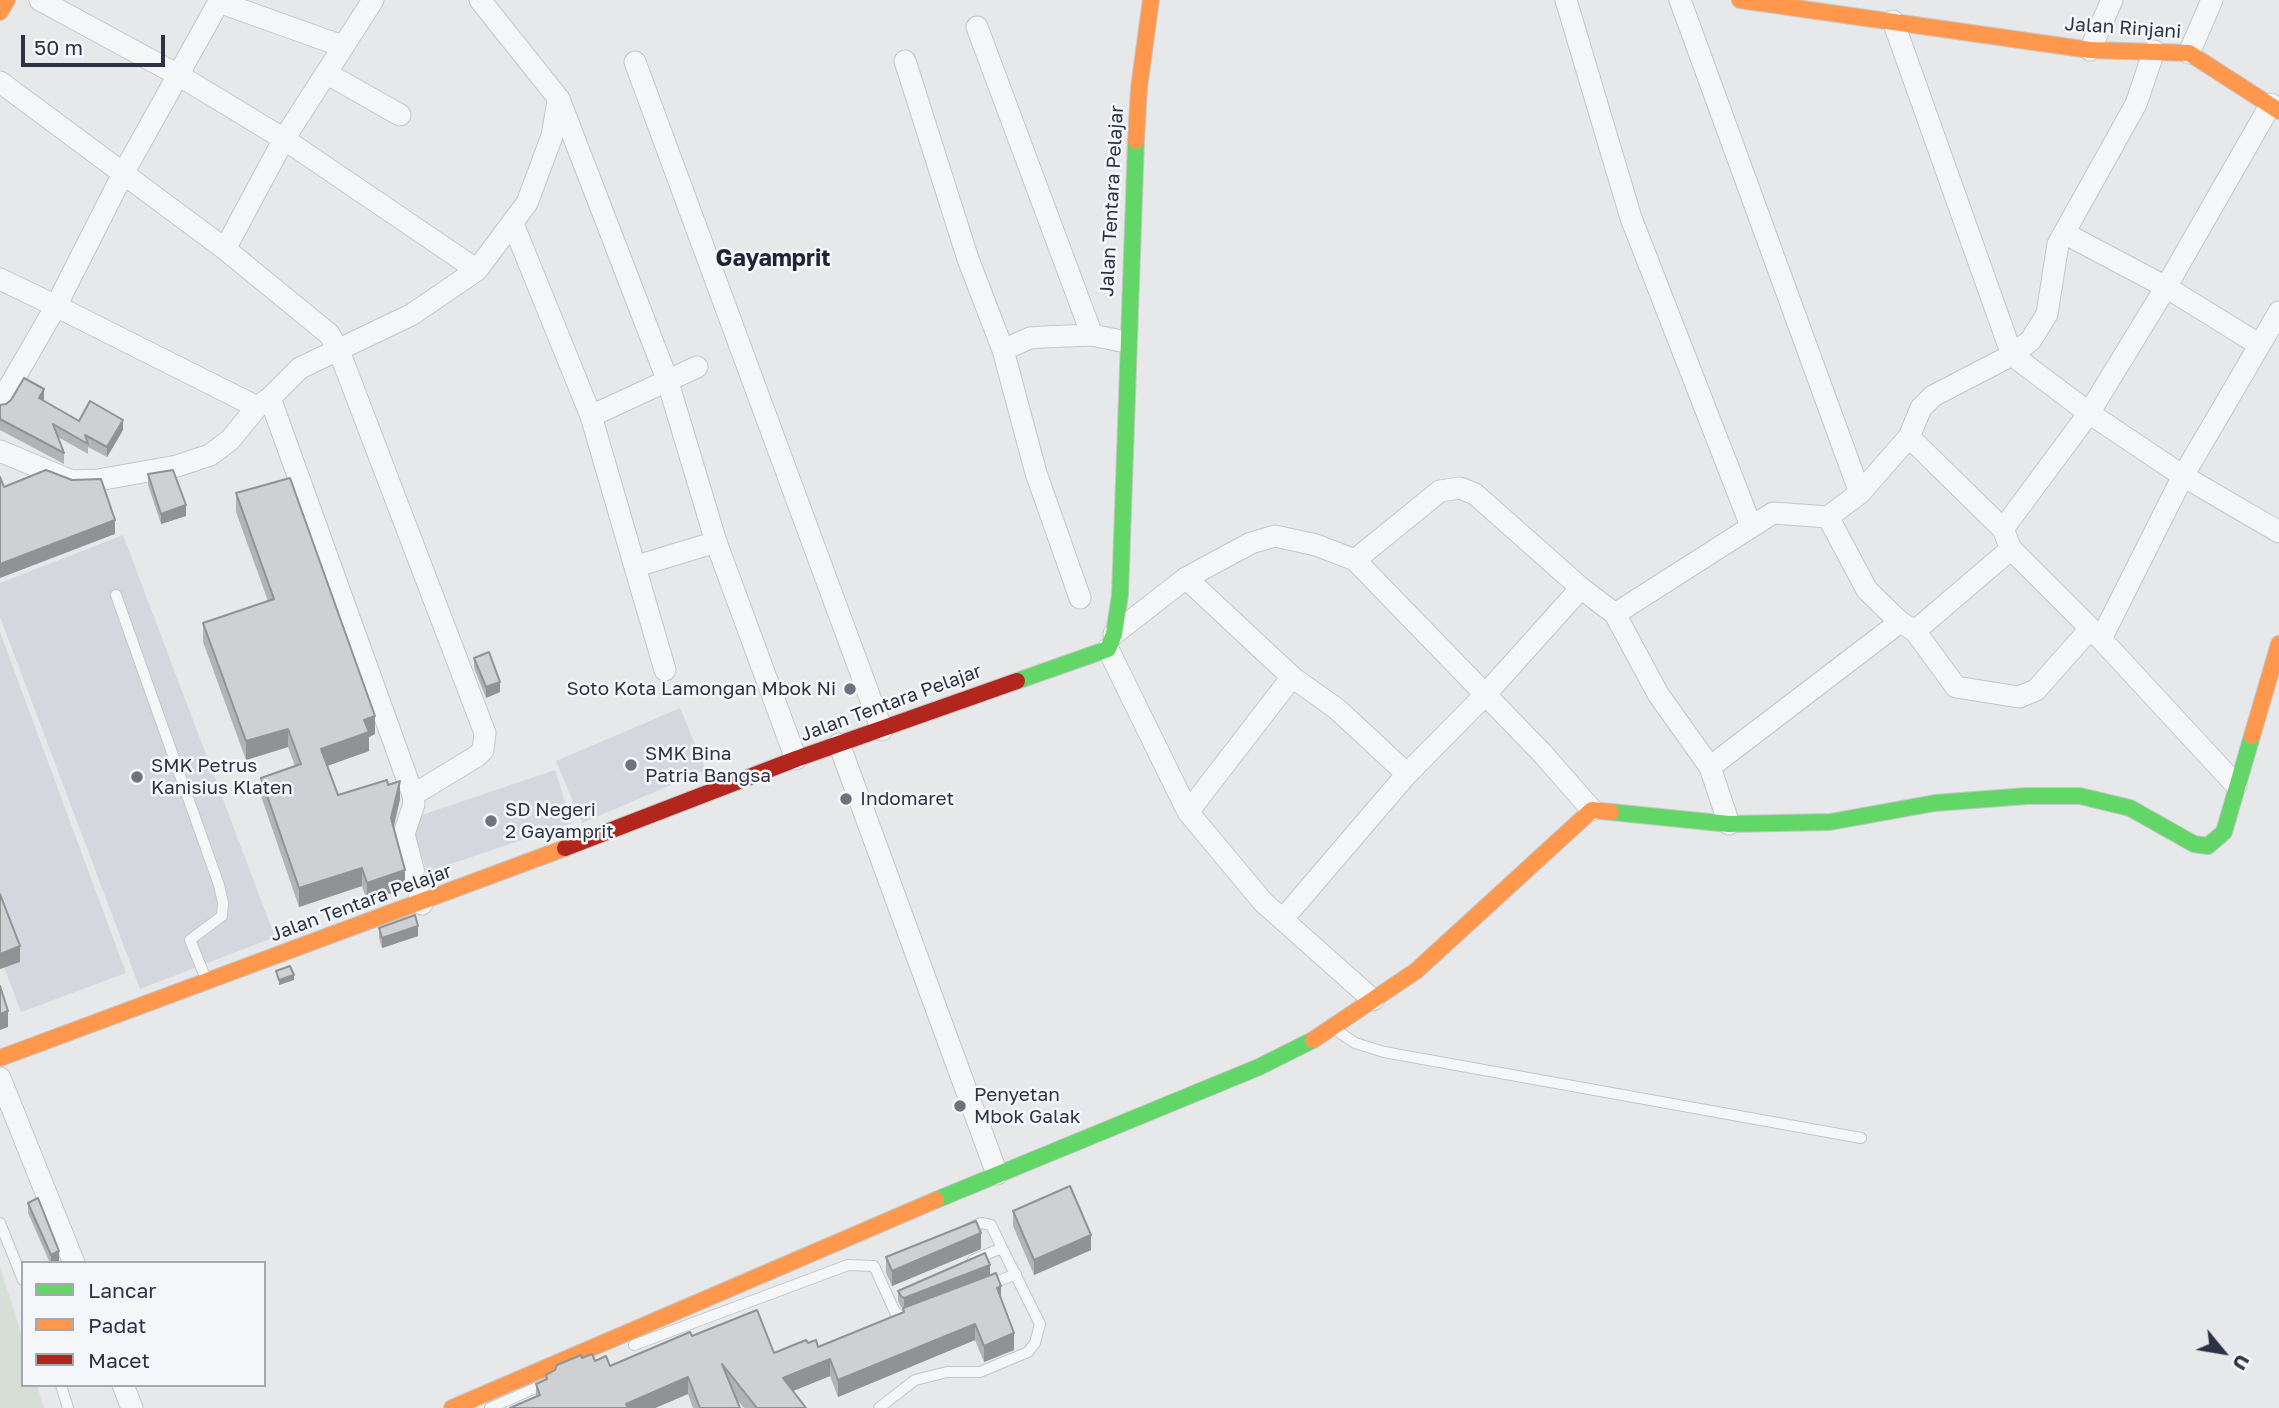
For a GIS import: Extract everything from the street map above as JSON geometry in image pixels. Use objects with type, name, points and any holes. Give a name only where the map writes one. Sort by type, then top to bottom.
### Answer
[{"type":"main road","points":[[0,12],[6,0]]},
{"type":"main road","name":"Jalan Tentara Pelajar","points":[[0,1058],[422,904],[1111,641],[1120,595],[1126,342],[1139,88],[1151,0]]},
{"type":"main road","name":"Jalan Rinjani","points":[[1740,0],[1809,6],[1840,13],[2090,50],[2189,53],[2275,108]]},
{"type":"main road","points":[[452,1408],[997,1174],[1259,1067],[1334,1028],[1416,971],[1592,810],[1729,824],[1830,822],[1936,803],[2027,796],[2080,796],[2130,808],[2194,844],[2208,846],[2224,832],[2279,644]]},
{"type":"street","points":[[40,0],[180,76],[284,139],[477,270]]},
{"type":"street","points":[[225,249],[284,139],[373,0]]},
{"type":"street","points":[[480,0],[558,99],[667,379],[716,542],[796,759]]},
{"type":"street","points":[[1566,0],[1631,218],[1751,526]]},
{"type":"street","points":[[1680,0],[1860,493]]},
{"type":"street","points":[[2090,50],[2112,0]]},
{"type":"street","points":[[2189,53],[2212,0]]},
{"type":"street","points":[[0,403],[56,306],[124,172],[220,1],[342,46]]},
{"type":"street","points":[[1894,21],[2012,355],[2089,413],[2183,476],[2279,532]]},
{"type":"street","points":[[977,27],[1092,335]]},
{"type":"street","points":[[1615,614],[1773,513],[1828,517],[1860,493],[1909,438],[1921,408],[1933,396],[2012,355],[2031,340],[2047,314],[2058,244],[2136,104],[2154,51]]},
{"type":"street","points":[[905,61],[968,259],[1003,349],[1036,473],[1080,598]]},
{"type":"street","points":[[635,62],[882,730]]},
{"type":"street","points":[[326,73],[400,115]]},
{"type":"street","points":[[0,82],[225,249],[328,334],[339,351],[485,733],[483,750],[477,756],[412,795]]},
{"type":"street","points":[[0,451],[62,478],[98,480],[177,466],[210,455],[230,440],[263,403],[300,368],[411,315],[477,270],[527,203],[552,136],[558,99]]},
{"type":"street","points":[[1710,767],[1908,627],[2007,539],[2089,413],[2275,108]]},
{"type":"street","points":[[513,225],[592,416],[666,670]]},
{"type":"street","points":[[2064,233],[2166,287],[2258,344]]},
{"type":"street","points":[[0,279],[263,403],[412,795],[414,804],[404,834],[422,904]]},
{"type":"street","points":[[1828,517],[1867,590],[1908,627],[1956,687],[2019,697],[2036,690],[2096,634],[2258,344],[2279,312]]},
{"type":"street","points":[[1003,349],[1030,338],[1092,335],[1126,342]]},
{"type":"street","points":[[592,416],[697,367]]},
{"type":"street","points":[[1909,438],[2236,785]]},
{"type":"street","points":[[1355,560],[1440,491],[1460,488],[1475,494],[1581,589],[1615,614],[1658,694],[1710,767],[1729,824]]},
{"type":"street","points":[[1373,1000],[1264,902],[1188,812],[1111,641],[1186,578],[1251,543],[1275,536],[1316,545],[1355,560],[1542,753],[1592,810]]},
{"type":"street","points":[[637,566],[716,542]]},
{"type":"street","points":[[1186,578],[1292,677],[1337,709],[1407,774]]},
{"type":"street","points":[[1283,919],[1407,774],[1484,696],[1581,589]]},
{"type":"street","points":[[1188,812],[1292,677]]},
{"type":"street","points":[[839,744],[997,1174]]},
{"type":"street","points":[[0,1078],[73,1261]]},
{"type":"street","points":[[124,1387],[132,1408]]},
{"type":"lane","points":[[116,595],[223,903],[218,920],[190,940],[207,982]]},
{"type":"lane","points":[[1334,1028],[1355,1043],[1384,1052],[1860,1138]]},
{"type":"lane","points":[[0,1223],[21,1275]]},
{"type":"lane","points":[[879,1408],[915,1380],[947,1372],[980,1372],[1028,1352],[1040,1334],[1040,1324],[994,1228],[986,1223],[957,1233]]},
{"type":"lane","points":[[964,1264],[1002,1248]]},
{"type":"lane","points":[[623,1350],[848,1265],[874,1266],[886,1262]]},
{"type":"lane","points":[[874,1266],[895,1312],[903,1317],[919,1312]]},
{"type":"lane","points":[[980,1288],[1016,1274]]},
{"type":"lane","points":[[887,1297],[900,1291]]},
{"type":"lane","points":[[490,1408],[562,1377]]},
{"type":"lane","points":[[62,1387],[68,1408]]},
{"type":"shaded area","name":"SMK Petrus Kanisius Klaten","points":[[123,535],[275,937],[140,989],[0,617],[0,583]]},
{"type":"shaded area","points":[[0,632],[126,973],[21,1012],[0,956]]},
{"type":"shaded area","name":"SMK Bina Patria Bangsa","points":[[680,708],[706,770],[582,823],[556,761]]},
{"type":"shaded area","name":"SD Negeri 2 Gayamprit","points":[[555,770],[572,823],[427,872],[410,819]]},
{"type":"shaded area","points":[[0,1267],[21,1333],[21,1387],[38,1387],[44,1408],[0,1408]]},
{"type":"building","points":[[24,378],[44,389],[39,398],[79,421],[90,401],[123,420],[107,447],[85,435],[88,444],[53,424],[64,453],[0,419],[0,405],[11,400]]},
{"type":"building","points":[[46,470],[72,480],[101,479],[115,520],[0,564],[0,477],[4,487]]},
{"type":"building","points":[[173,470],[186,505],[161,514],[148,474]]},
{"type":"building","points":[[290,478],[375,716],[364,720],[369,732],[321,749],[338,795],[387,780],[388,785],[400,781],[391,818],[405,870],[367,883],[362,868],[299,888],[261,778],[301,764],[288,729],[246,741],[203,623],[274,599],[236,493]]},
{"type":"building","points":[[489,652],[500,682],[486,687],[474,658]]},
{"type":"building","points":[[0,894],[20,946],[0,954]]},
{"type":"building","points":[[415,915],[418,926],[382,938],[379,928]]},
{"type":"building","points":[[290,966],[294,975],[279,980],[276,971]]},
{"type":"building","points":[[0,986],[8,1011],[0,1014]]},
{"type":"building","points":[[1070,1186],[1091,1235],[1034,1260],[1013,1211]]},
{"type":"building","points":[[38,1198],[59,1251],[51,1255],[28,1203]]},
{"type":"building","points":[[976,1221],[981,1233],[892,1271],[886,1257]]},
{"type":"building","points":[[985,1253],[990,1265],[904,1298],[898,1291]]},
{"type":"building","points":[[996,1273],[1001,1286],[997,1288],[1014,1333],[984,1346],[975,1324],[838,1380],[830,1359],[783,1378],[806,1408],[757,1408],[722,1364],[740,1408],[700,1408],[688,1377],[626,1404],[628,1408],[510,1408],[540,1395],[536,1384],[547,1379],[546,1375],[555,1370],[557,1365],[581,1355],[582,1358],[592,1354],[595,1361],[606,1356],[610,1366],[690,1332],[692,1336],[757,1310],[774,1353],[806,1340],[808,1343],[816,1340],[818,1347],[904,1312],[903,1308]]},
{"type":"traffic: fast","points":[[1017,681],[1108,649],[1114,634],[1120,595],[1136,141]]},
{"type":"traffic: fast","points":[[1611,812],[1729,824],[1830,822],[1935,803],[2027,796],[2080,796],[2130,808],[2194,844],[2208,846],[2224,832],[2252,736]]},
{"type":"traffic: fast","points":[[936,1200],[1259,1067],[1313,1040]]},
{"type":"traffic: slow","points":[[0,12],[7,0]]},
{"type":"traffic: slow","points":[[1136,141],[1139,88],[1151,0]]},
{"type":"traffic: slow","points":[[1740,0],[2090,50],[2189,53],[2279,111]]},
{"type":"traffic: slow","points":[[2252,736],[2279,644]]},
{"type":"traffic: slow","points":[[1313,1040],[1416,971],[1592,810],[1611,812]]},
{"type":"traffic: slow","points":[[0,1058],[565,848]]},
{"type":"traffic: slow","points":[[452,1408],[936,1200]]},
{"type":"traffic: jam","points":[[565,848],[796,759],[1017,681]]},
{"type":"place","name":"Soto Kota Lamongan Mbok Ni","points":[[850,689]]},
{"type":"place","name":"SMK Bina Patria Bangsa","points":[[631,765]]},
{"type":"place","name":"SMK Petrus Kanisius Klaten","points":[[137,777]]},
{"type":"place","name":"Indomaret","points":[[846,799]]},
{"type":"place","name":"SD Negeri 2 Gayamprit","points":[[491,821]]},
{"type":"place","name":"Penyetan Mbok Galak","points":[[960,1106]]},
{"type":"district","name":"Gayamprit","points":[[773,259]]}]
